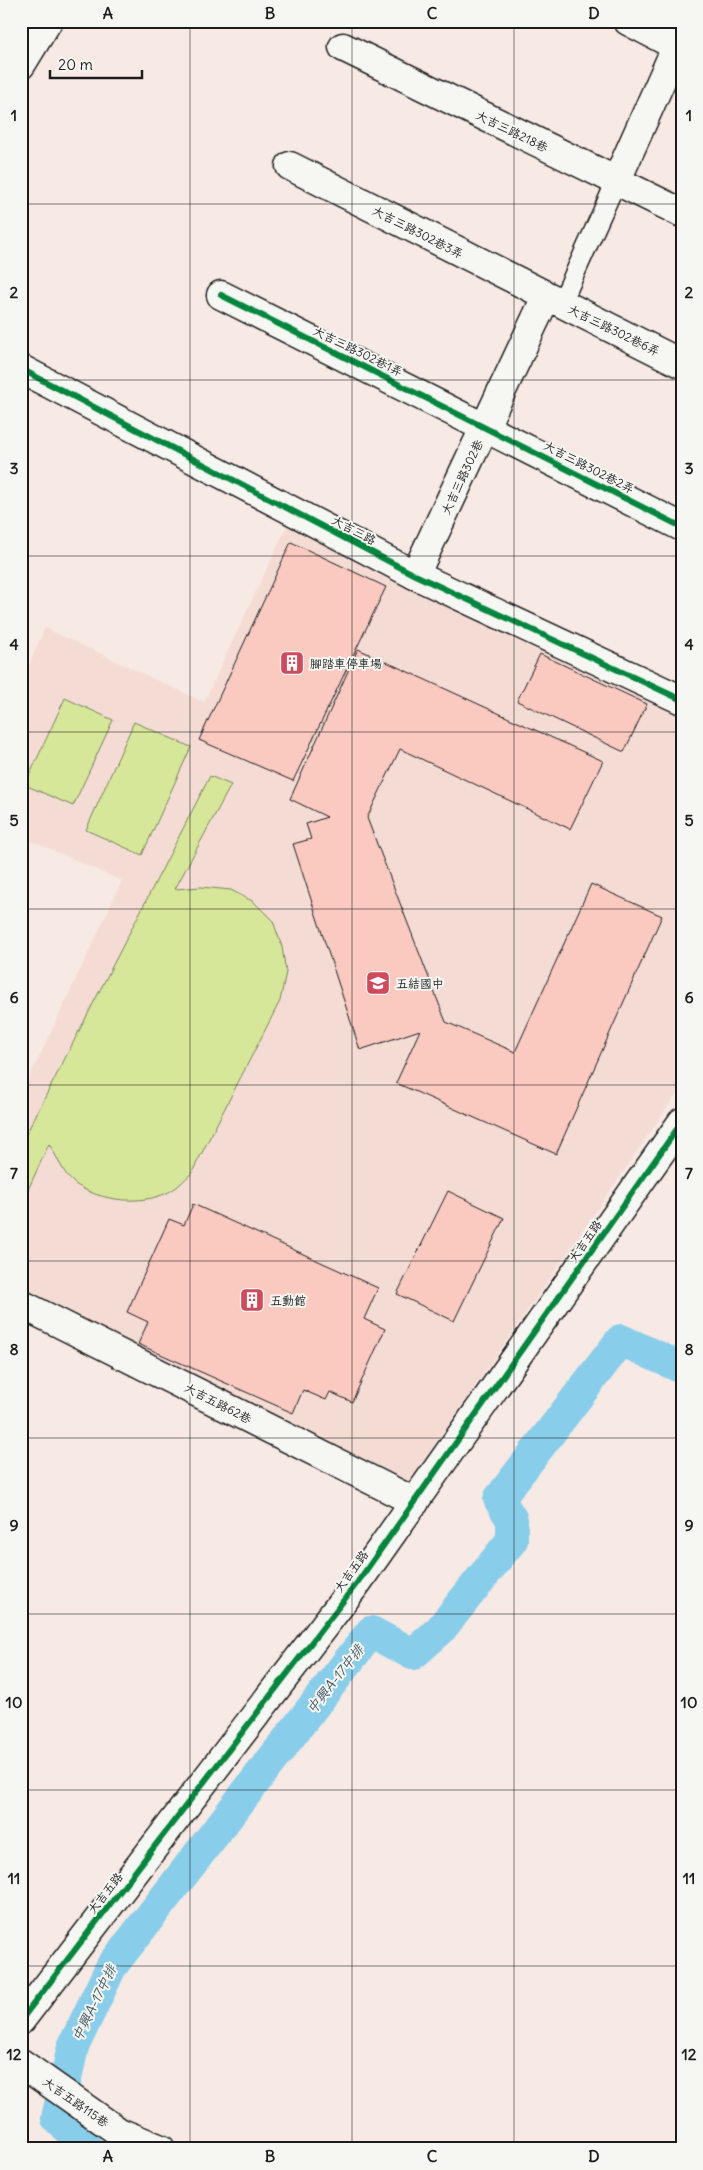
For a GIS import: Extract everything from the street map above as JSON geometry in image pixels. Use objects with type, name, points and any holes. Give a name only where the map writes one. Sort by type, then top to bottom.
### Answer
[{"type":"street","points":[[21,65],[48,21]]},
{"type":"street","points":[[616,182],[680,43],[628,21]]},
{"type":"street","name":"大吉三路218巷","points":[[343,47],[682,213]]},
{"type":"street","name":"大吉三路302巷3弄","points":[[290,166],[553,301]]},
{"type":"street","name":"大吉三路302巷1弄","points":[[222,295],[486,426]]},
{"type":"street","name":"大吉三路302巷6弄","points":[[553,301],[682,364]]},
{"type":"street","name":"大吉三路302巷","points":[[415,575],[486,426],[553,301]]},
{"type":"street","name":"大吉三路","points":[[21,368],[415,575],[682,700]]},
{"type":"street","name":"大吉三路302巷2弄","points":[[486,426],[682,527]]},
{"type":"street","name":"大吉五路","points":[[21,2020],[357,1583],[682,1122]]},
{"type":"street","name":"大吉五路62巷","points":[[21,1304],[415,1502]]},
{"type":"street","name":"大吉五路115巷","points":[[21,2063],[119,2132],[161,2149]]},
{"type":"lane","points":[[553,301],[616,182]]},
{"type":"shaded area","name":"五結國中","points":[[288,524],[682,713],[682,1086],[408,1484],[21,1292],[21,1096],[122,881],[21,836],[21,683],[45,628],[204,702]]},
{"type":"green space","points":[[65,698],[113,720],[73,806],[25,785]]},
{"type":"green space","points":[[134,722],[191,747],[142,855],[86,830]]},
{"type":"green space","points":[[210,776],[231,785],[175,889],[201,887],[231,890],[254,902],[273,921],[282,947],[286,972],[280,1001],[191,1174],[176,1187],[163,1195],[137,1200],[123,1200],[96,1194],[84,1189],[70,1179],[49,1144],[21,1205],[21,1144]]},
{"type":"building","name":"腳踏車停車場","points":[[291,542],[386,587],[293,781],[199,740]]},
{"type":"building","points":[[358,649],[603,761],[570,829],[400,749],[367,818],[446,1022],[515,1052],[591,884],[662,916],[556,1154],[396,1083],[420,1030],[360,1050],[293,844],[311,839],[306,824],[327,817],[290,799]]},
{"type":"building","points":[[540,654],[647,704],[624,752],[517,701]]},
{"type":"building","points":[[448,1191],[504,1218],[454,1321],[397,1294]]},
{"type":"building","name":"五動館","points":[[193,1204],[378,1288],[364,1319],[385,1329],[352,1402],[330,1392],[326,1400],[303,1390],[293,1413],[138,1344],[148,1322],[127,1312],[169,1219],[184,1225]]},
{"type":"waterway","name":"中興A-17中排","points":[[88,2149],[57,2118],[73,2047],[111,1967],[371,1632],[413,1654],[440,1630],[512,1540],[512,1520],[499,1499],[621,1340],[682,1368]]},
{"type":"cycle path","points":[[221,295],[682,527]]},
{"type":"cycle path","points":[[21,369],[415,575],[682,700]]},
{"type":"cycle path","points":[[21,2020],[357,1583],[682,1122]]},
{"type":"place","name":"腳踏車停車場","points":[[292,663]]},
{"type":"place","name":"五結國中","points":[[378,983]]},
{"type":"place","name":"五動館","points":[[252,1300]]}]
